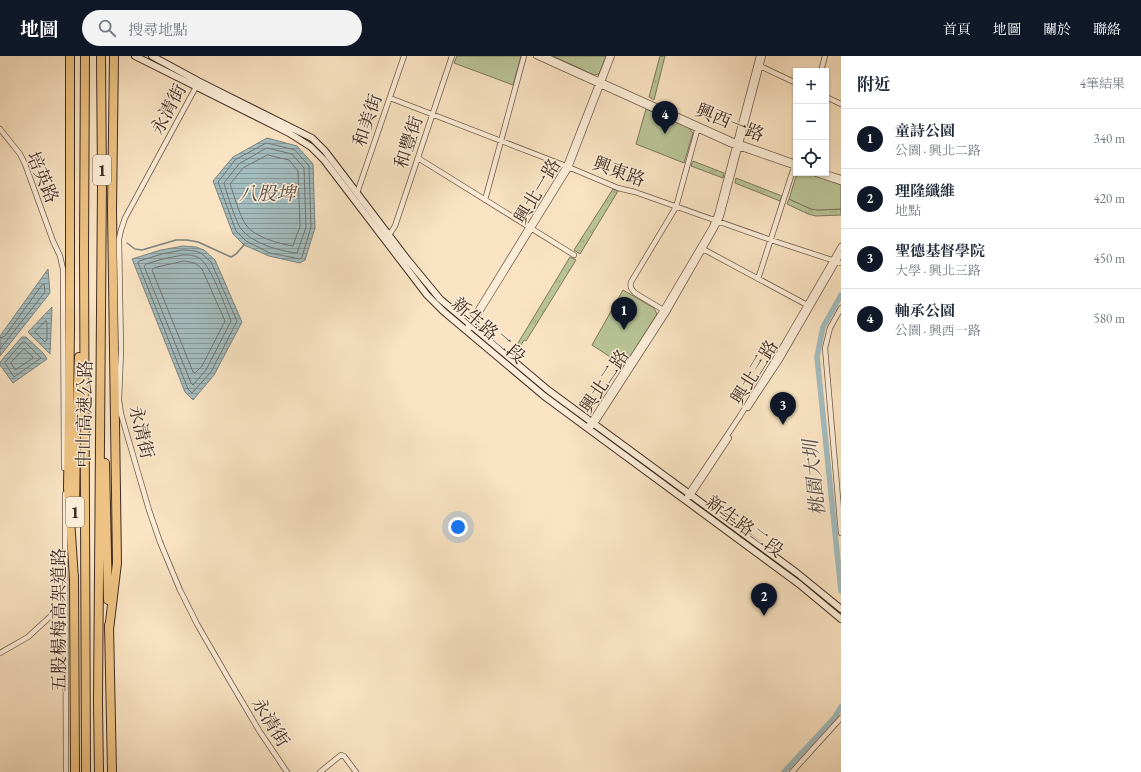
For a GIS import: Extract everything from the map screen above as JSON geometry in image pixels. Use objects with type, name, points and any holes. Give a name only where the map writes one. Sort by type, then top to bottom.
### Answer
[{"type":"highway","points":[[70,56],[68,488],[74,578]]},
{"type":"highway","name":"中山高速公路","points":[[85,56],[84,252],[86,772]]},
{"type":"highway","name":"中山高速公路","points":[[99,772],[98,634],[102,285],[101,56]]},
{"type":"highway","points":[[109,630],[117,564],[112,218],[114,56]]},
{"type":"highway","name":"五股楊梅高架道路","points":[[75,772],[74,578],[76,433],[84,252]]},
{"type":"highway","name":"1","points":[[102,285],[112,772]]},
{"type":"main road","name":"新生路二段","points":[[135,56],[312,138],[325,151],[407,259],[440,299],[544,396],[799,584],[841,619]]},
{"type":"main road","name":"新生路二段","points":[[152,56],[197,84],[289,133],[311,147],[324,160],[427,295],[443,310],[469,327],[548,390],[797,573],[841,609]]},
{"type":"street","name":"和美街","points":[[357,193],[404,56]]},
{"type":"street","name":"和豐街","points":[[390,235],[395,226],[431,114],[452,56]]},
{"type":"street","points":[[485,200],[524,56]]},
{"type":"street","points":[[536,56],[600,83]]},
{"type":"street","points":[[544,56],[600,83]]},
{"type":"street","points":[[600,83],[608,56]]},
{"type":"street","points":[[600,83],[612,56]]},
{"type":"street","name":"興北二路","points":[[759,56],[759,65]]},
{"type":"street","name":"興北二路","points":[[587,428],[592,423],[665,311],[716,222],[759,65],[763,56]]},
{"type":"street","points":[[822,68],[825,56]]},
{"type":"street","points":[[759,65],[793,82]]},
{"type":"street","name":"興西一路","points":[[600,83],[738,145],[793,164]]},
{"type":"street","name":"興北一路","points":[[469,327],[567,167],[600,83]]},
{"type":"street","name":"永清街","points":[[197,84],[125,218],[121,230],[119,239],[121,350],[119,400],[121,414],[149,510],[160,542],[180,590],[197,624],[231,684],[260,732],[287,772]]},
{"type":"street","name":"興東路","points":[[390,98],[618,188],[635,192],[716,222],[837,262]]},
{"type":"street","points":[[829,98],[841,104]]},
{"type":"street","points":[[665,311],[635,293],[630,286],[676,207],[698,127]]},
{"type":"street","name":"培英路","points":[[0,129],[20,154],[25,164],[53,241],[60,256],[63,277],[66,772]]},
{"type":"street","points":[[418,158],[574,255]]},
{"type":"street","points":[[758,278],[793,174]]},
{"type":"street","points":[[829,174],[841,178]]},
{"type":"street","points":[[823,176],[841,182]]},
{"type":"street","points":[[837,262],[841,246]]},
{"type":"street","points":[[702,248],[808,306]]},
{"type":"street","points":[[837,262],[841,254]]},
{"type":"street","name":"興北三路","points":[[686,501],[781,358],[808,306],[837,262]]},
{"type":"street","points":[[841,308],[830,328],[825,348],[841,533]]},
{"type":"street","points":[[0,653],[28,637],[54,613],[65,608]]},
{"type":"street","points":[[792,772],[841,718]]},
{"type":"street","points":[[320,772],[341,755],[344,756],[356,772]]},
{"type":"green space","points":[[457,56],[521,56],[513,85],[454,63]]},
{"type":"green space","points":[[553,56],[606,56],[599,74],[594,75]]},
{"type":"green space","points":[[660,56],[665,56],[654,100],[649,97]]},
{"type":"green space","points":[[646,109],[688,127],[693,133],[684,163],[636,144]]},
{"type":"green space","points":[[693,161],[724,173],[723,178],[691,166]]},
{"type":"green space","points":[[796,176],[816,176],[841,185],[841,209],[811,209],[789,199]]},
{"type":"green space","points":[[736,178],[782,196],[780,201],[735,183]]},
{"type":"green space","points":[[613,189],[618,191],[580,254],[574,250]]},
{"type":"green space","points":[[789,199],[811,209],[841,209],[841,215],[816,216],[808,214],[787,204]]},
{"type":"green space","points":[[570,257],[576,260],[526,341],[524,340],[515,355],[512,353]]},
{"type":"green space","points":[[623,290],[654,308],[657,314],[624,366],[592,345]]},
{"type":"water","name":"八股埤","points":[[267,138],[297,146],[313,164],[315,228],[305,260],[300,263],[269,256],[244,245],[233,234],[213,181],[233,157]]},
{"type":"water","points":[[183,246],[196,247],[204,250],[215,260],[242,322],[214,375],[193,400],[185,392],[132,259],[161,250]]},
{"type":"water","points":[[48,269],[50,293],[0,356],[0,336]]},
{"type":"water","points":[[52,307],[50,354],[28,332]]},
{"type":"water","points":[[22,337],[26,337],[44,354],[47,359],[13,383],[0,365],[0,362]]},
{"type":"waterway","points":[[127,243],[135,249],[142,250],[176,240],[187,240],[198,242],[231,257],[244,245]]},
{"type":"waterway","name":"桃園大圳","points":[[841,295],[823,327],[817,357],[841,591]]},
{"type":"waterway","name":"桃園大圳","points":[[784,772],[835,717],[841,707]]},
{"type":"place","name":"軸承公園","points":[[665,134]]},
{"type":"place","name":"童詩公園","points":[[624,330]]},
{"type":"place","name":"聖德基督學院","points":[[783,425]]},
{"type":"place","name":"理隆纖維","points":[[764,616]]}]
